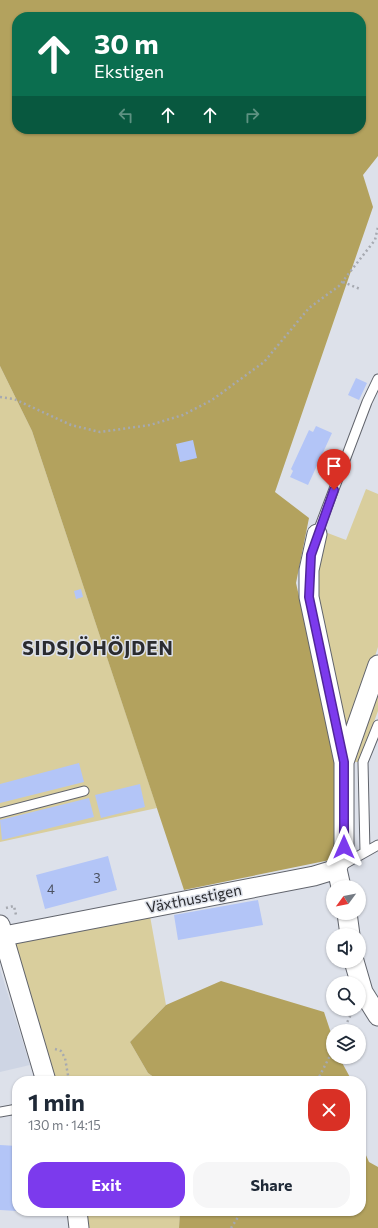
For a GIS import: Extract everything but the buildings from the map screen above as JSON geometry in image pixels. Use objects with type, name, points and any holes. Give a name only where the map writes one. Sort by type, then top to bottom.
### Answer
[{"type":"street","points":[[317,534],[309,570],[309,597],[344,762],[344,847],[336,868],[339,880]]},
{"type":"street","points":[[344,762],[378,665]]},
{"type":"street","name":"Växthusstigen","points":[[2,930],[314,876],[336,868]]},
{"type":"street","points":[[2,930],[45,1076]]},
{"type":"street","points":[[356,968],[362,992],[378,1016]]},
{"type":"street","points":[[78,1216],[79,1228]]},
{"type":"lane","points":[[317,534],[367,402],[378,379]]},
{"type":"lane","points":[[365,852],[363,762],[378,725]]},
{"type":"lane","points":[[344,762],[363,762]]},
{"type":"lane","points":[[0,813],[84,791]]},
{"type":"lane","name":"Växthusstigen","points":[[336,868],[378,845]]},
{"type":"lane","points":[[0,1112],[12,1110]]},
{"type":"path","points":[[0,397],[14,399],[71,425],[100,432],[150,425],[184,415],[212,400],[264,362],[309,308],[343,282],[375,240],[378,227]]},
{"type":"path","points":[[343,282],[360,289]]},
{"type":"path","points":[[320,1076],[326,1064]]},
{"type":"path","points":[[231,1228],[239,1216]]},
{"type":"shaded area","points":[[0,0],[378,0],[378,156],[363,175],[373,207],[275,492],[309,518],[296,583],[336,761],[340,846],[330,860],[184,890],[32,431],[0,366]]},
{"type":"shaded area","points":[[0,366],[32,431],[157,808],[0,842]]},
{"type":"shaded area","points":[[366,489],[378,494],[378,647],[347,741],[328,661],[316,581],[325,532],[346,540]]},
{"type":"shaded area","points":[[378,664],[378,711],[359,762],[344,762]]},
{"type":"shaded area","points":[[150,916],[166,1005],[130,1042],[148,1073],[152,1076],[53,1076],[14,944]]},
{"type":"shaded area","points":[[0,969],[30,1065],[0,1072]]},
{"type":"shaded area","points":[[221,981],[324,1012],[328,1024],[326,1024],[326,1064],[343,1064],[349,1076],[152,1076],[148,1073],[130,1042],[166,1005]]},
{"type":"shaded area","points":[[366,1155],[369,1162],[378,1167],[378,1228],[179,1228],[180,1216],[366,1216]]},
{"type":"shaded area","points":[[84,1216],[180,1216],[179,1228],[85,1228]]},
{"type":"district","name":"SIDSJÖHÖJDEN","points":[[98,648]]},
{"type":"route","points":[[334,490],[317,534],[311,555],[308,581],[309,597],[344,762],[344,847]]}]
